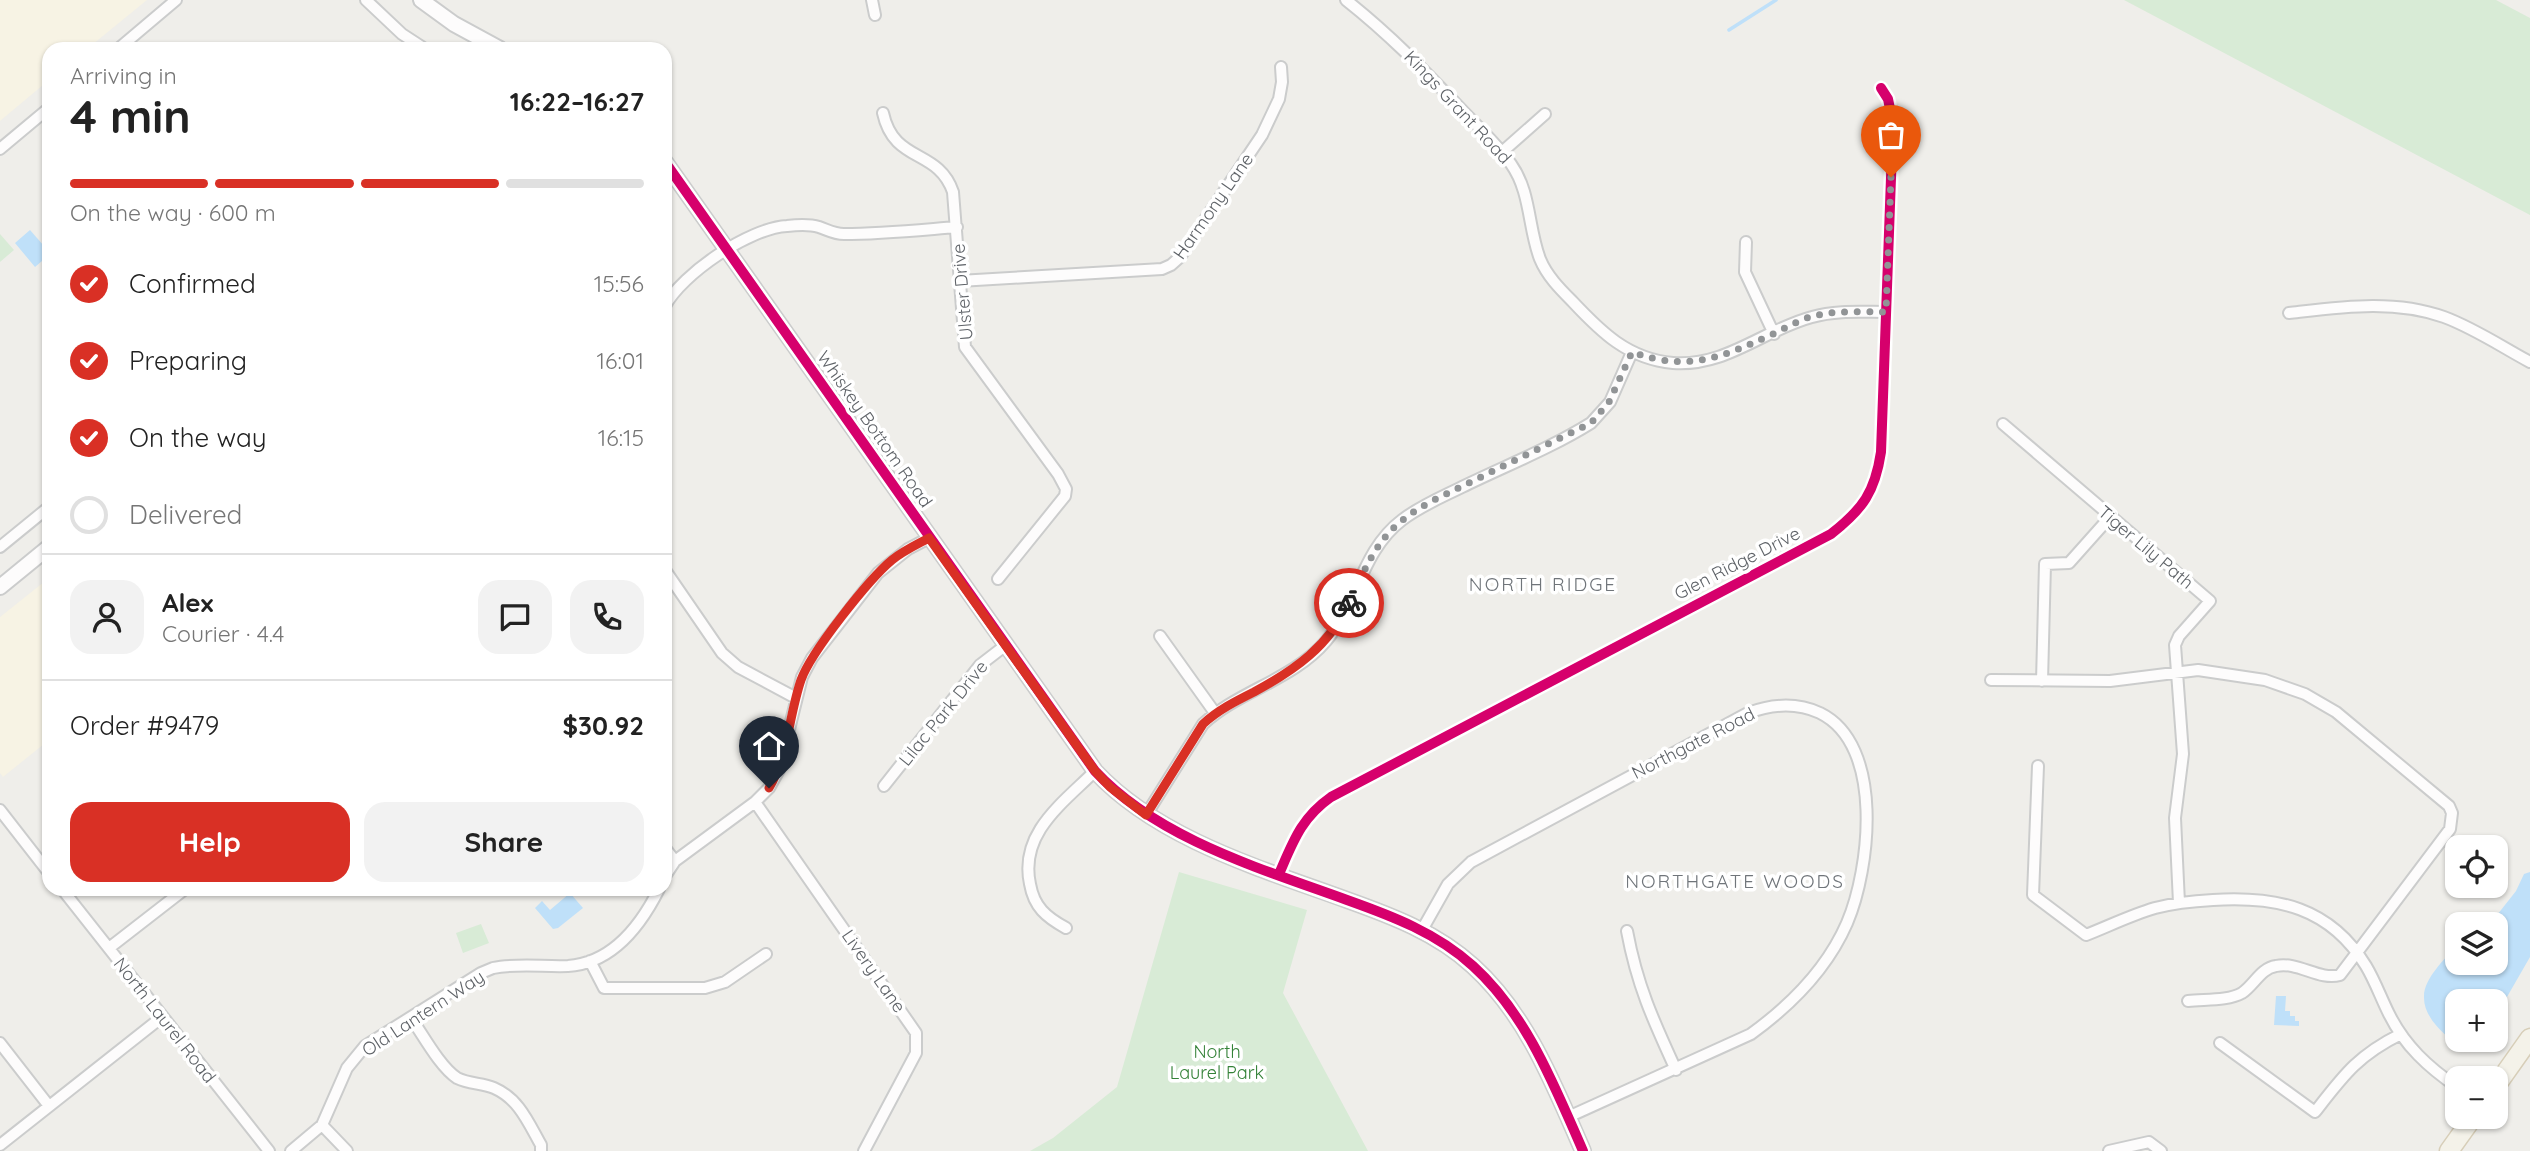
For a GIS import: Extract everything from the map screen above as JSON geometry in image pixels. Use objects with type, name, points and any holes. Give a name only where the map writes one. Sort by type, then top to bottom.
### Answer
[{"type":"main road","points":[[2508,1069],[2530,1038]]},
{"type":"main road","points":[[2449,1151],[2465,1129]]},
{"type":"street","points":[[126,42],[176,0]]},
{"type":"street","points":[[366,0],[414,42]]},
{"type":"street","points":[[421,0],[454,24],[487,42]]},
{"type":"street","points":[[872,0],[875,15]]},
{"type":"street","name":"Kings Grant Road","points":[[1346,0],[1402,47],[1502,152],[1521,181],[1539,257],[1545,270],[1600,332],[1632,352],[1671,363],[1709,361],[1814,316],[1842,312],[1886,312]]},
{"type":"street","name":"Harmony Lane","points":[[959,281],[1138,271],[1162,269],[1171,265],[1180,257],[1262,135],[1279,99],[1282,82],[1280,67]]},
{"type":"street","name":"Glen Ridge Drive","points":[[1279,874],[1303,823],[1317,807],[1331,797],[1831,534],[1862,506],[1878,473],[1881,452],[1892,111],[1881,88]]},
{"type":"street","name":"Ulster Drive","points":[[883,113],[893,138],[902,147],[944,173],[953,192],[965,347],[1058,474],[1066,489],[1065,496],[998,579]]},
{"type":"street","points":[[0,149],[42,114]]},
{"type":"street","points":[[1502,152],[1545,114]]},
{"type":"street","name":"Whiskey Bottom Road","points":[[672,172],[1095,771],[1116,793],[1170,829],[1203,845],[1422,930],[1473,966],[1518,1018],[1536,1048],[1583,1151]]},
{"type":"street","points":[[672,294],[683,282],[728,249],[760,231],[788,225],[818,226],[843,234],[957,227]]},
{"type":"street","points":[[1746,242],[1745,272],[1774,334]]},
{"type":"street","points":[[2289,313],[2383,305],[2426,311],[2462,324],[2530,362]]},
{"type":"street","points":[[1146,815],[1195,735],[1215,713],[1285,675],[1320,647],[1347,609],[1380,541],[1402,519],[1434,500],[1591,423],[1609,402],[1632,352]]},
{"type":"street","name":"Tiger Lily Path","points":[[2003,424],[2210,601],[2179,636],[2175,645],[2183,754],[2175,818],[2179,903]]},
{"type":"street","points":[[0,547],[42,513]]},
{"type":"street","points":[[2042,681],[2045,564],[2069,563],[2110,517]]},
{"type":"street","points":[[672,865],[755,802],[769,788],[779,770],[802,677],[812,658],[878,573],[929,538]]},
{"type":"street","points":[[0,587],[42,553]]},
{"type":"street","points":[[672,580],[722,653],[738,667],[796,698]]},
{"type":"street","points":[[1160,636],[1215,713]]},
{"type":"street","name":"Lilac Park Drive","points":[[884,786],[980,665],[1006,645]]},
{"type":"street","points":[[1991,680],[2110,681],[2197,670],[2244,675],[2287,686],[2321,702],[2351,723],[2449,806],[2452,813],[2450,829],[2340,975],[2327,976],[2295,966],[2276,965],[2240,994],[2188,1001]]},
{"type":"street","name":"Northgate Road","points":[[1422,930],[1448,884],[1471,862],[1748,713],[1781,705],[1811,709],[1840,727],[1850,741],[1860,769],[1865,805],[1864,865],[1857,896],[1846,925],[1813,978],[1773,1018],[1751,1034],[1568,1117]]},
{"type":"street","points":[[2038,766],[2033,895],[2085,935],[2144,912],[2179,903],[2256,898],[2302,910],[2322,921],[2358,954],[2400,1034],[2423,1062],[2445,1078]]},
{"type":"street","points":[[1066,928],[1042,913],[1035,902],[1027,871],[1028,853],[1044,821],[1095,771]]},
{"type":"street","name":"Livery Lane","points":[[755,802],[916,1033],[916,1053],[864,1151]]},
{"type":"street","points":[[0,810],[42,864]]},
{"type":"street","points":[[672,856],[675,860]]},
{"type":"street","name":"North Laurel Road","points":[[68,896],[269,1151]]},
{"type":"street","points":[[109,948],[176,896]]},
{"type":"street","name":"Old Lantern Way","points":[[291,1151],[322,1125],[347,1068],[365,1046],[493,968],[572,966],[590,961],[626,939],[638,926],[655,896]]},
{"type":"street","points":[[1627,930],[1647,1007],[1676,1070]]},
{"type":"street","points":[[590,961],[604,988],[705,988],[725,982],[766,954]]},
{"type":"street","points":[[0,1145],[162,1017]]},
{"type":"street","points":[[411,1018],[456,1077],[468,1083],[493,1087],[518,1104],[541,1148]]},
{"type":"street","points":[[2220,1043],[2315,1112],[2356,1062],[2400,1034]]},
{"type":"street","points":[[0,1043],[49,1106]]},
{"type":"street","points":[[322,1125],[347,1151]]},
{"type":"street","points":[[2109,1151],[2149,1142],[2161,1151]]},
{"type":"shaded area","points":[[0,0],[147,0],[96,42],[42,42],[42,86],[0,121]]},
{"type":"shaded area","points":[[42,584],[42,746],[3,777],[0,773],[0,617]]},
{"type":"green space","points":[[2124,0],[2496,0],[2530,18],[2530,215]]},
{"type":"green space","points":[[0,234],[14,250],[0,262]]},
{"type":"green space","name":"North Laurel Park","points":[[1179,872],[1307,910],[1283,993],[1368,1151],[1030,1151],[1053,1138],[1117,1087]]},
{"type":"green space","points":[[481,924],[489,943],[463,953],[456,933]]},
{"type":"water","points":[[30,230],[42,244],[42,261],[35,267],[15,243]]},
{"type":"water","points":[[2530,872],[2530,957],[2508,995],[2508,989],[2445,989],[2445,1034],[2427,1012],[2424,996],[2427,983],[2445,959],[2445,975],[2508,975],[2508,912],[2499,912],[2516,891],[2524,874]]},
{"type":"water","points":[[566,896],[573,896],[583,908],[553,929],[535,908],[542,901],[550,910]]},
{"type":"water","points":[[2276,996],[2286,996],[2285,1011],[2290,1011],[2290,1016],[2295,1016],[2299,1026],[2274,1025]]},
{"type":"waterway","points":[[1729,30],[1776,0]]},
{"type":"cycle path","points":[[1279,874],[1305,822],[1331,797],[1831,534],[1866,499],[1875,478],[1881,452],[1893,123],[1888,99],[1881,88]]},
{"type":"cycle path","points":[[672,172],[1095,771],[1120,795],[1180,834],[1247,863],[1397,919],[1459,954],[1492,985],[1524,1029],[1550,1076],[1583,1151]]},
{"type":"way so far","points":[[1349,603],[1380,541],[1402,519],[1434,500],[1591,423],[1609,402],[1632,352],[1671,363],[1709,361],[1814,316],[1886,312],[1891,177]]},
{"type":"district","name":"NORTH RIDGE","points":[[1543,584]]},
{"type":"district","name":"NORTHGATE WOODS","points":[[1735,881]]},
{"type":"route","points":[[769,788],[779,770],[802,677],[812,658],[878,573],[893,560],[929,538],[1095,771],[1110,787],[1146,815],[1203,724],[1215,713],[1285,675],[1314,653],[1336,627],[1349,603]]}]
